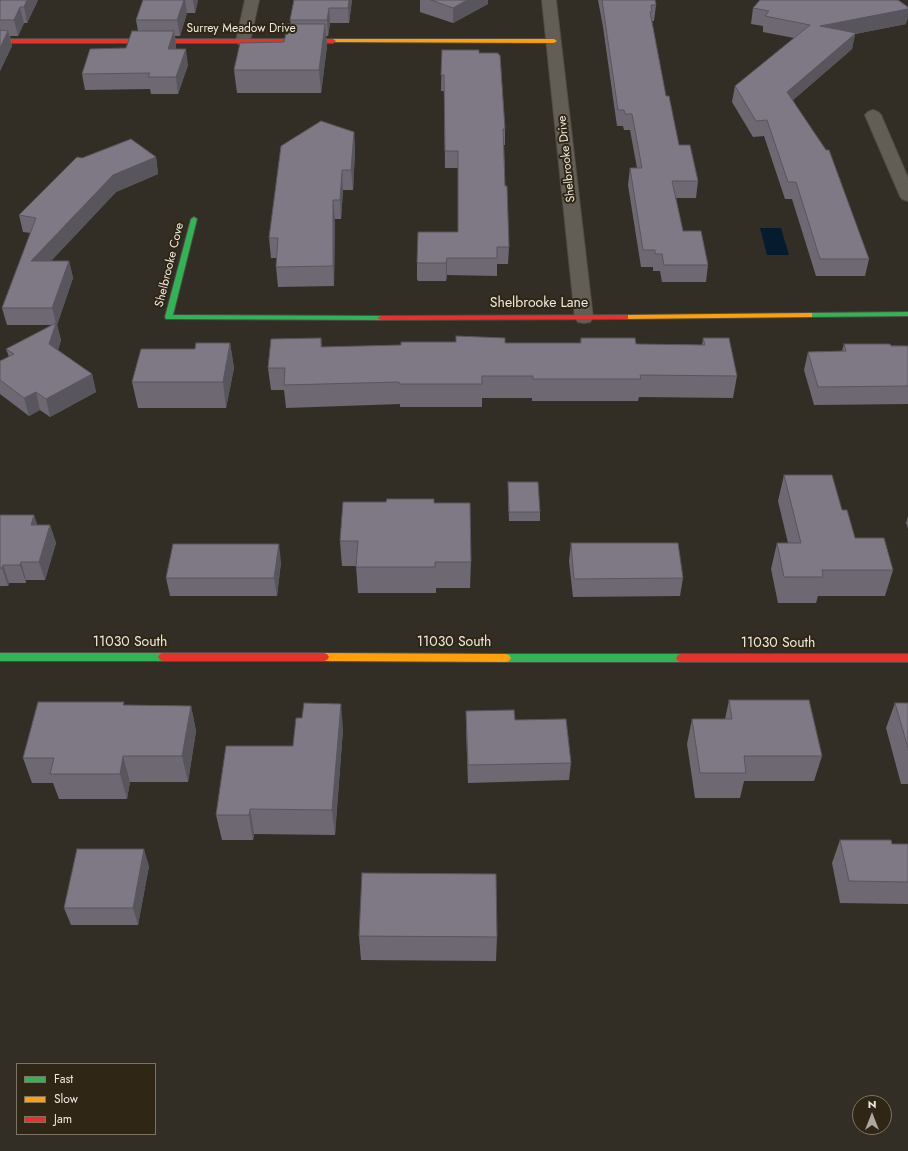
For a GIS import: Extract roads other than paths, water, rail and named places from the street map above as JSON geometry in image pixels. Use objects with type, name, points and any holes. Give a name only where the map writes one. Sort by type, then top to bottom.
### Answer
[{"type":"street","points":[[243,41],[252,0]]},
{"type":"street","name":"Shelbrooke Drive","points":[[549,0],[584,318]]},
{"type":"street","name":"Surrey Meadow Drive","points":[[0,41],[554,41]]},
{"type":"street","points":[[874,115],[908,196]]},
{"type":"street","name":"Shelbrooke Cove","points":[[170,317],[194,219]]},
{"type":"street","name":"Shelbrooke Lane","points":[[170,317],[584,318],[908,314]]},
{"type":"street","name":"11030 South","points":[[0,656],[908,658]]},
{"type":"water","points":[[760,228],[781,228],[789,255],[767,255]]}]
